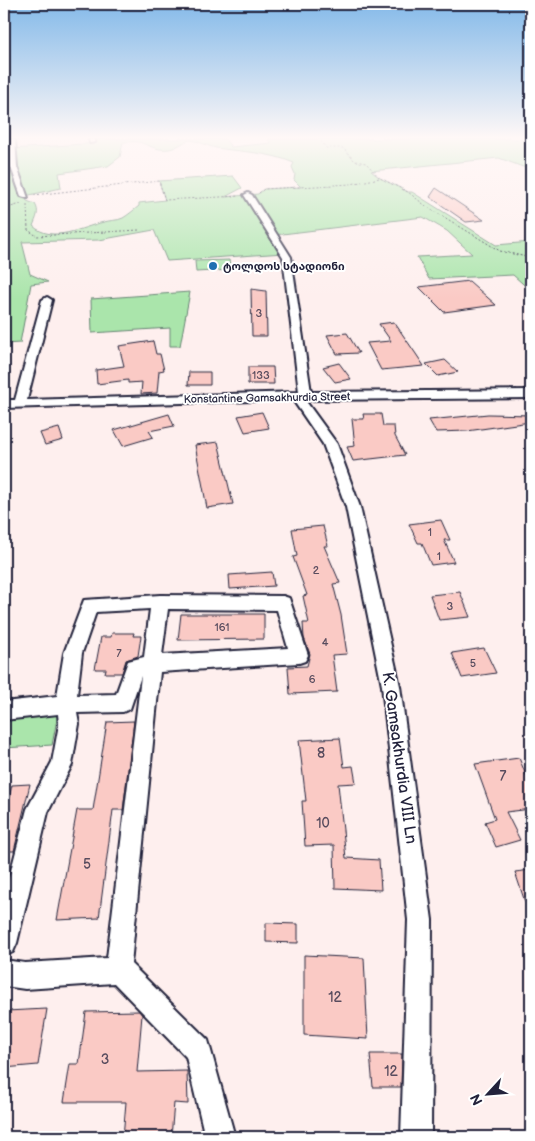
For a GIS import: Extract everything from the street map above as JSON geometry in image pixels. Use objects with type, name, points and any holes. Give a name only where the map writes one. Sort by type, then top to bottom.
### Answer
[{"type":"street","points":[[24,192],[25,196]]},
{"type":"street","points":[[248,195],[287,257],[301,396]]},
{"type":"street","points":[[20,404],[47,300]]},
{"type":"street","name":"Konstantine Gamsakhurdia Street","points":[[4,404],[301,396],[531,394]]},
{"type":"street","name":"K. Gamsakhurdia VIII Ln","points":[[301,396],[330,444],[353,507],[392,686],[420,920],[416,1137]]},
{"type":"street","points":[[118,970],[160,602]]},
{"type":"street","points":[[4,711],[66,704],[123,703],[135,667],[152,664],[299,655],[283,603],[160,602],[90,605],[73,653],[66,704],[68,724],[62,765],[38,809],[4,943]]},
{"type":"street","points":[[4,973],[25,976],[118,970],[135,984],[198,1050],[220,1137]]},
{"type":"path","points":[[25,196],[59,192]]},
{"type":"path","points":[[163,192],[165,200],[248,195],[260,192]]},
{"type":"path","points":[[408,192],[426,206],[500,252],[531,258]]},
{"type":"path","points":[[4,209],[26,201],[28,230],[37,236],[139,230]]},
{"type":"green space","points":[[4,192],[42,192],[25,196],[27,201],[35,204],[37,210],[33,226],[49,234],[58,234],[68,233],[106,221],[121,219],[139,206],[139,203],[165,200],[163,192],[234,192],[225,197],[260,192],[412,192],[496,245],[531,242],[531,291],[513,275],[429,279],[417,257],[472,254],[447,231],[423,217],[274,235],[284,253],[167,261],[154,230],[99,240],[22,242],[30,274],[48,282],[31,284],[20,343],[4,344]]},
{"type":"green space","name":"ტოლდოს სტადიონი","points":[[229,260],[231,270],[196,272],[195,261]]},
{"type":"green space","points":[[190,292],[180,346],[170,346],[170,328],[92,333],[91,299]]},
{"type":"green space","points":[[58,714],[52,745],[4,748],[4,717]]},
{"type":"building","points":[[433,192],[442,192],[484,220],[466,222],[430,197]]},
{"type":"building","points":[[469,281],[496,305],[444,312],[419,287]]},
{"type":"building","points":[[251,289],[266,291],[267,336],[252,336]]},
{"type":"building","points":[[394,322],[424,366],[381,370],[367,343],[391,341],[379,324]]},
{"type":"building","points":[[347,333],[359,353],[337,354],[327,335]]},
{"type":"building","points":[[153,341],[156,354],[160,354],[164,370],[159,371],[157,393],[141,394],[142,382],[128,383],[128,380],[97,384],[96,370],[124,366],[119,346]]},
{"type":"building","points":[[445,360],[458,372],[438,376],[426,364]]},
{"type":"building","points":[[339,363],[351,379],[335,382],[323,367]]},
{"type":"building","points":[[248,367],[273,367],[274,384],[248,384]]},
{"type":"building","points":[[189,372],[210,372],[210,385],[188,385]]},
{"type":"building","points":[[262,412],[269,428],[245,432],[238,416]]},
{"type":"building","points":[[169,414],[174,426],[149,431],[153,437],[123,446],[114,430]]},
{"type":"building","points":[[363,414],[381,414],[383,426],[394,426],[395,436],[405,455],[353,461],[347,447],[355,446],[352,419],[364,419]]},
{"type":"building","points":[[488,414],[530,415],[530,422],[467,431],[436,432],[429,420]]},
{"type":"building","points":[[59,428],[63,440],[45,445],[40,433]]},
{"type":"building","points":[[218,442],[233,504],[207,508],[195,445]]},
{"type":"building","points":[[441,520],[450,540],[444,540],[454,562],[431,565],[422,543],[418,543],[409,524]]},
{"type":"building","points":[[323,526],[328,546],[324,546],[340,583],[333,584],[341,615],[347,654],[332,655],[337,692],[290,694],[288,667],[307,666],[310,654],[304,638],[303,623],[309,623],[303,596],[307,595],[293,557],[297,556],[292,529]]},
{"type":"building","points":[[272,572],[274,586],[230,589],[229,575]]},
{"type":"building","points":[[460,592],[470,617],[439,620],[430,595]]},
{"type":"building","points":[[181,614],[264,614],[264,639],[178,640]]},
{"type":"building","points":[[112,633],[134,633],[133,636],[141,636],[138,656],[126,660],[122,673],[105,673],[106,669],[95,669],[101,637],[111,637]]},
{"type":"building","points":[[484,648],[496,673],[462,678],[452,653]]},
{"type":"building","points":[[134,721],[123,810],[113,810],[99,918],[57,920],[77,810],[93,810],[107,722]]},
{"type":"building","points":[[340,738],[344,767],[353,766],[356,783],[338,784],[346,858],[379,860],[381,890],[335,888],[334,845],[305,846],[302,801],[306,801],[299,740]]},
{"type":"building","points":[[519,758],[531,787],[531,809],[506,812],[520,840],[496,847],[485,822],[495,819],[475,764]]},
{"type":"building","points":[[30,784],[14,851],[4,851],[4,810],[6,810],[12,785]]},
{"type":"building","points":[[531,870],[531,914],[529,914],[515,872]]},
{"type":"building","points":[[266,923],[298,924],[298,943],[266,942]]},
{"type":"building","points":[[304,955],[364,958],[368,1039],[304,1035]]},
{"type":"building","points":[[47,1009],[38,1065],[4,1068],[4,1023],[6,1011]]},
{"type":"building","points":[[139,1011],[142,1015],[137,1072],[187,1071],[188,1104],[174,1103],[171,1137],[123,1137],[126,1102],[64,1102],[70,1064],[79,1064],[86,1012]]},
{"type":"building","points":[[370,1054],[402,1054],[401,1087],[373,1087]]},
{"type":"place","name":"ტოლდოს სტადიონი","points":[[213,266]]}]
